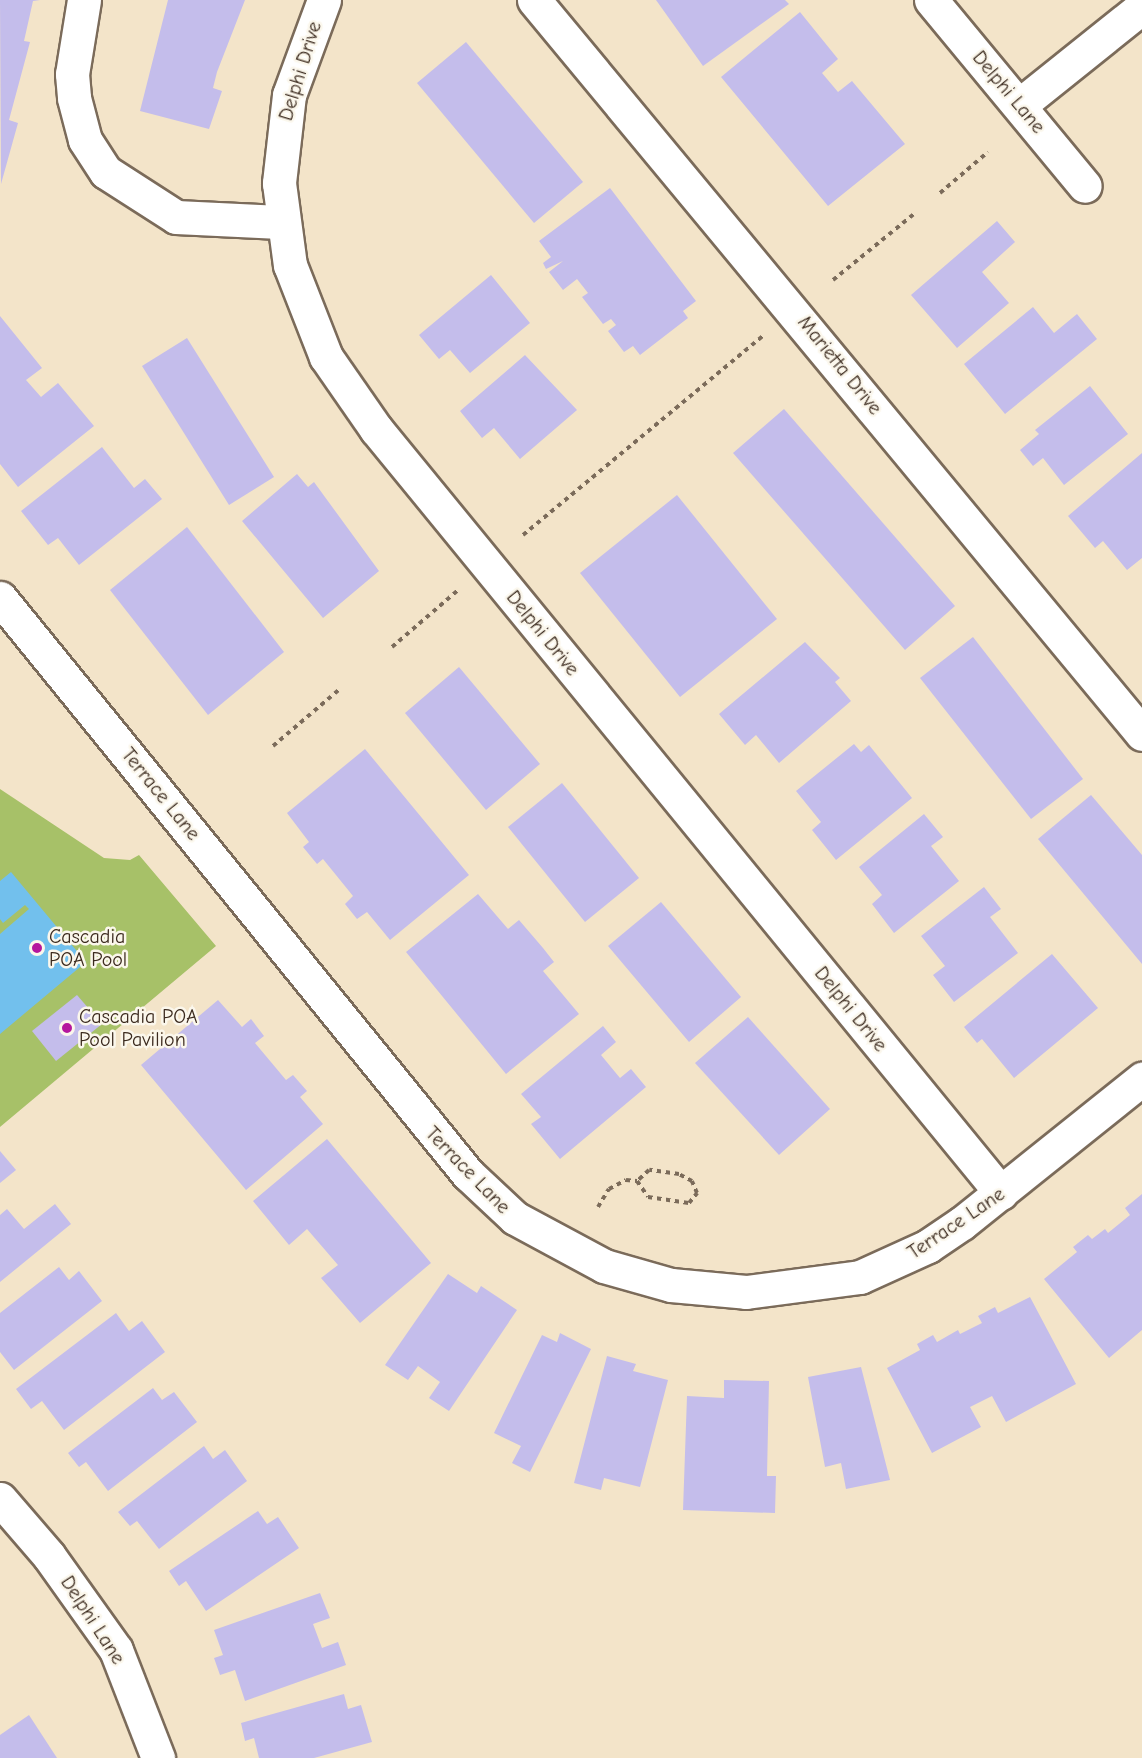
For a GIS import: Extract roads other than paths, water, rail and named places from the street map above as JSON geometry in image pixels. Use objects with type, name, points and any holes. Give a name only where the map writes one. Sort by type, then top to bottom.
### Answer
[{"type":"street","points":[[84,0],[72,74],[74,98],[85,140],[106,172],[176,217],[280,222]]},
{"type":"street","name":"Delphi Drive","points":[[324,0],[289,95],[280,138],[280,222],[312,328],[376,429],[1001,1193]]},
{"type":"street","name":"Marietta Drive","points":[[534,0],[1142,734]]},
{"type":"street","name":"Delphi Lane","points":[[931,0],[1021,104],[1084,186]]},
{"type":"street","points":[[1021,104],[1142,7]]},
{"type":"street","name":"Terrace Lane","points":[[0,598],[408,1105],[491,1197],[545,1239],[604,1266],[670,1285],[782,1291],[860,1277],[928,1246],[1001,1193],[1142,1079]]},
{"type":"street","name":"Delphi Lane","points":[[0,1499],[116,1650],[158,1758]]},
{"type":"water","name":"Cascadia POA Pool","points":[[11,872],[86,962],[0,1034],[0,934],[29,909],[25,905],[3,923],[0,919],[0,881]]},
{"type":"place","name":"Cascadia POA Pool","points":[[37,948]]},
{"type":"place","name":"Cascadia POA Pool Pavilion","points":[[67,1028]]}]
